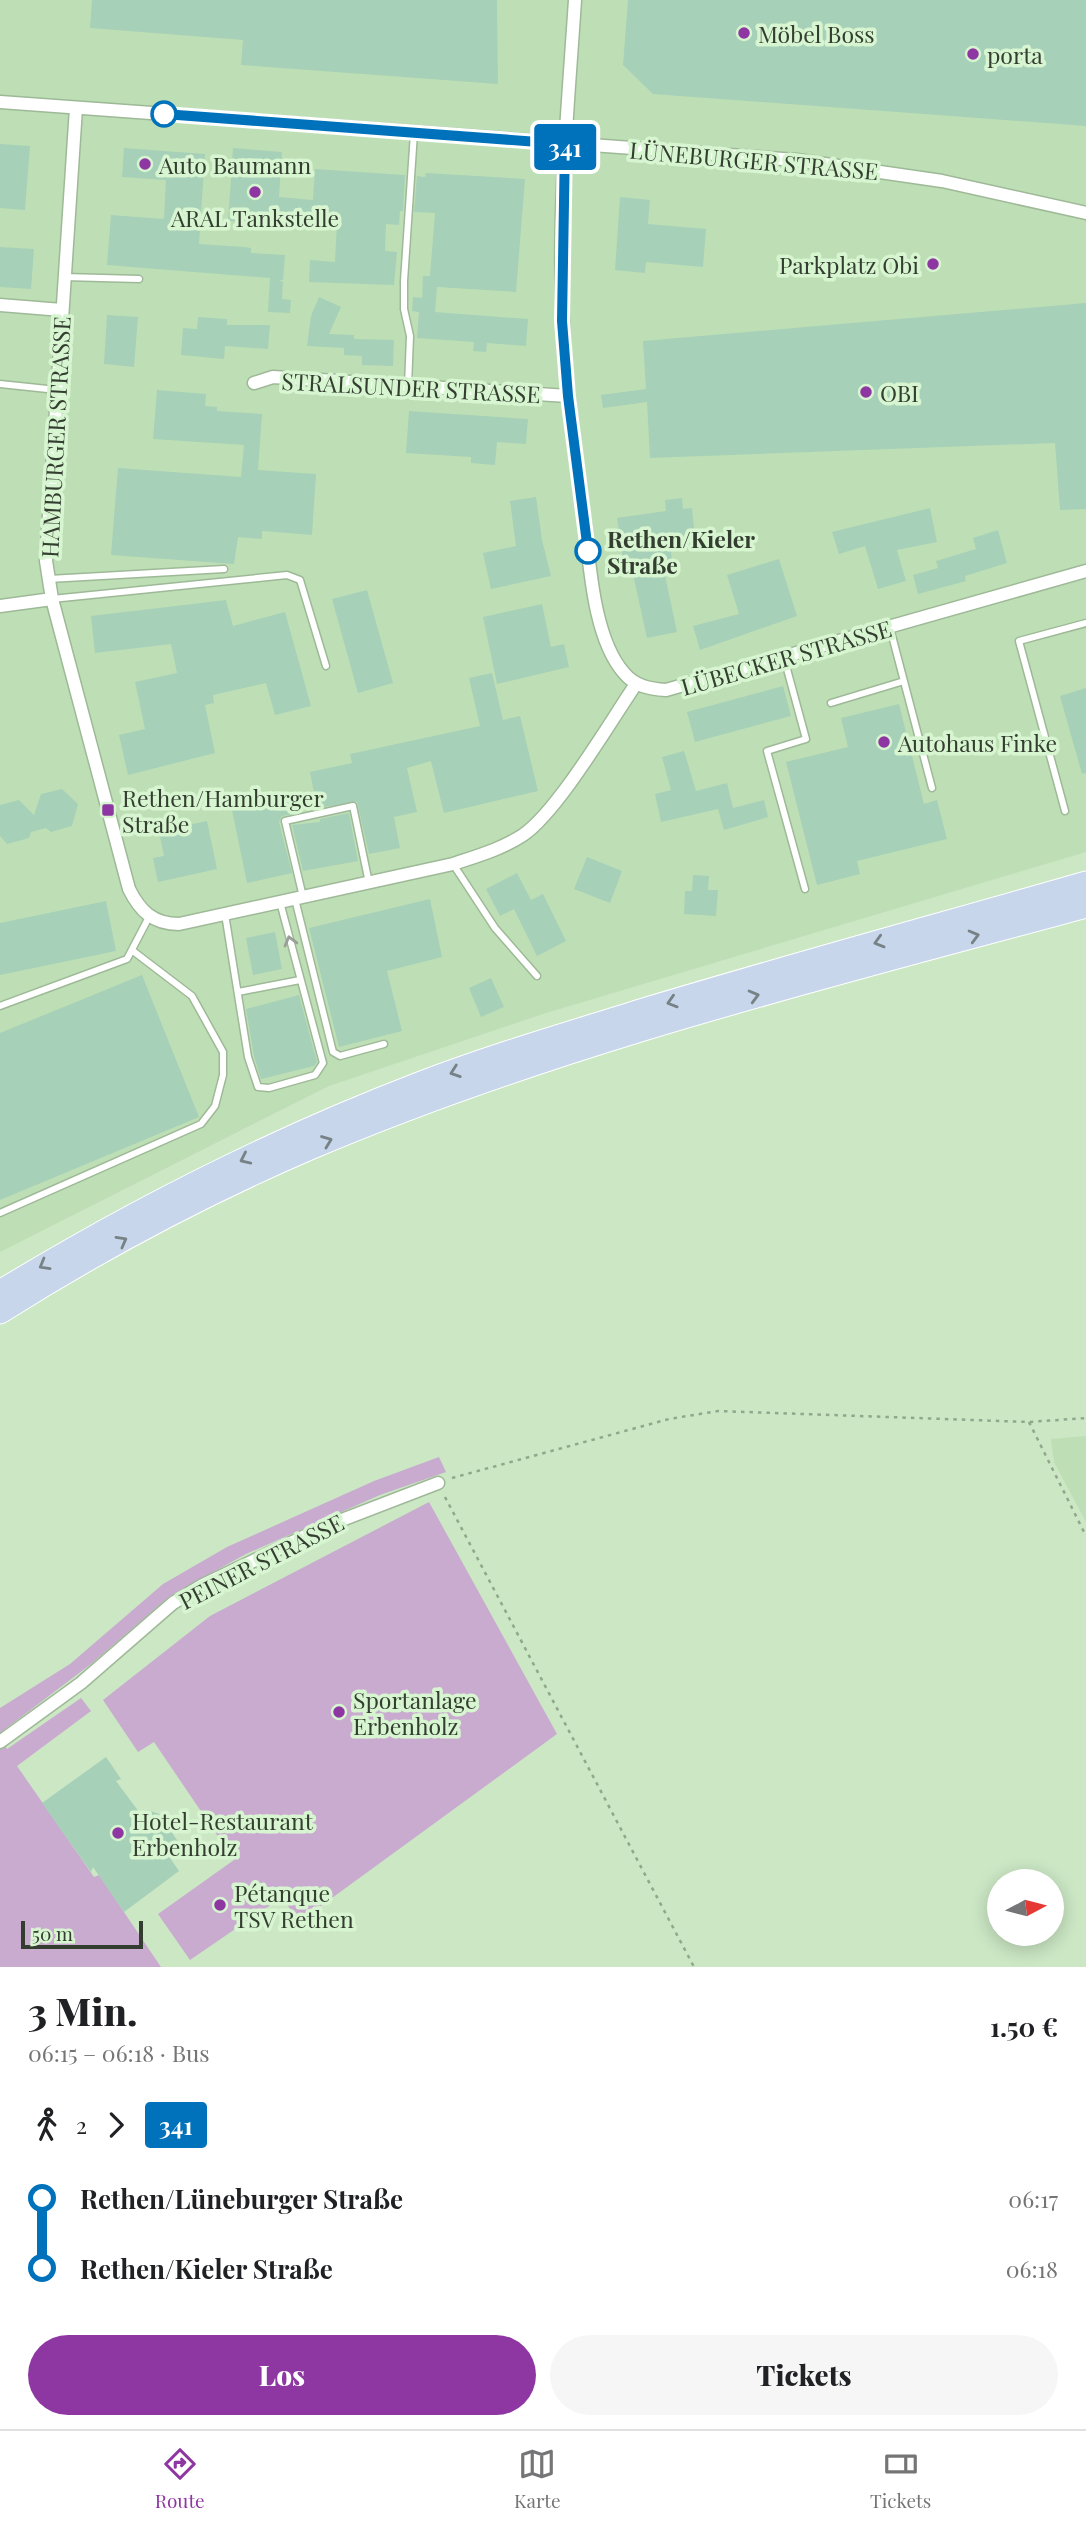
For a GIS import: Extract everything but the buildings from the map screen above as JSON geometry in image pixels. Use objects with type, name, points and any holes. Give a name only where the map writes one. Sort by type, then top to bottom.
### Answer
[{"type":"highway","points":[[0,1292],[128,1217],[226,1168],[419,1084],[527,1046],[737,982],[1086,883]]},
{"type":"highway","points":[[0,1312],[135,1234],[234,1183],[310,1148],[427,1102],[725,1004],[1086,906]]},
{"type":"street","points":[[149,917],[165,924],[179,924],[453,864],[488,853],[524,834],[552,804],[636,684],[623,672],[608,647],[593,588],[568,396],[562,321],[565,144],[575,0]]},
{"type":"street","name":"LÜNEBURGER STRASSE","points":[[0,102],[797,160],[943,181],[1086,213]]},
{"type":"street","name":"HAMBURGER STRASSE","points":[[76,108],[46,561],[52,599],[129,888],[138,906],[149,917]]},
{"type":"street","points":[[0,305],[62,310]]},
{"type":"street","name":"STRALSUNDER STRASSE","points":[[254,383],[273,377],[568,396]]},
{"type":"street","name":"LÜBECKER STRASSE","points":[[636,684],[666,690],[1086,571]]},
{"type":"street","points":[[0,606],[52,599]]},
{"type":"street","name":"PEINER STRASSE","points":[[0,1742],[81,1683],[173,1603],[203,1585],[326,1526],[438,1483]]},
{"type":"lane","points":[[408,386],[410,336],[404,309],[404,281],[414,133]]},
{"type":"lane","points":[[64,277],[139,279]]},
{"type":"lane","points":[[0,384],[57,390]]},
{"type":"lane","points":[[49,579],[224,569]]},
{"type":"lane","points":[[52,599],[287,575],[300,580],[326,666]]},
{"type":"lane","points":[[1065,811],[1019,641],[1086,623]]},
{"type":"lane","points":[[890,628],[932,788]]},
{"type":"lane","points":[[784,658],[806,739],[767,751],[805,889]]},
{"type":"lane","points":[[831,703],[904,681]]},
{"type":"lane","points":[[369,883],[353,806],[285,821],[333,1052],[340,1056],[384,1044]]},
{"type":"lane","points":[[453,864],[495,928],[537,976]]},
{"type":"lane","points":[[225,914],[247,1057],[258,1087],[268,1088],[315,1075],[323,1063],[280,902]]},
{"type":"lane","points":[[0,1006],[127,959],[134,951],[149,917]]},
{"type":"lane","points":[[0,1213],[201,1124],[215,1106],[223,1075],[223,1052],[192,996],[134,951]]},
{"type":"lane","points":[[238,992],[300,980]]},
{"type":"path","points":[[694,1967],[438,1483],[668,1419],[718,1411],[1029,1422],[1086,1418]]},
{"type":"path","points":[[1029,1422],[1086,1536]]},
{"type":"shaded area","points":[[0,0],[1086,0],[1086,852],[546,1013],[329,1086],[0,1252]]},
{"type":"shaded area","points":[[1086,1436],[1086,1522],[1054,1462],[1051,1439]]},
{"type":"shaded area","points":[[439,1457],[446,1472],[380,1495],[246,1554],[170,1596],[91,1664],[0,1733],[0,1708],[70,1664],[163,1584],[227,1547],[374,1481]]},
{"type":"shaded area","name":"Sportanlage Erbenholz","points":[[429,1502],[557,1734],[299,1922],[282,1897],[190,1960],[158,1914],[234,1860],[154,1742],[138,1752],[103,1700],[210,1616]]},
{"type":"shaded area","points":[[81,1698],[91,1711],[17,1766],[94,1877],[99,1875],[161,1967],[0,1967],[0,1736],[7,1749]]},
{"type":"bus line","name":"341","points":[[164,114],[565,144],[562,321],[568,396],[588,551]]},
{"type":"place","name":"Möbel Boss","points":[[744,33]]},
{"type":"place","name":"porta","points":[[973,54]]},
{"type":"place","name":"Auto Baumann","points":[[145,164]]},
{"type":"place","name":"ARAL Tankstelle","points":[[255,192]]},
{"type":"place","name":"Parkplatz Obi","points":[[933,264]]},
{"type":"place","name":"OBI","points":[[866,392]]},
{"type":"place","name":"Rethen/Kieler Straße","points":[[588,551]]},
{"type":"place","name":"Autohaus Finke","points":[[884,742]]},
{"type":"place","name":"Rethen/Hamburger Straße","points":[[108,810]]},
{"type":"place","name":"Sportanlage Erbenholz","points":[[339,1712]]},
{"type":"place","name":"Hotel-Restaurant Erbenholz","points":[[118,1833]]},
{"type":"place","name":"Pétanque TSV Rethen","points":[[220,1905]]}]
